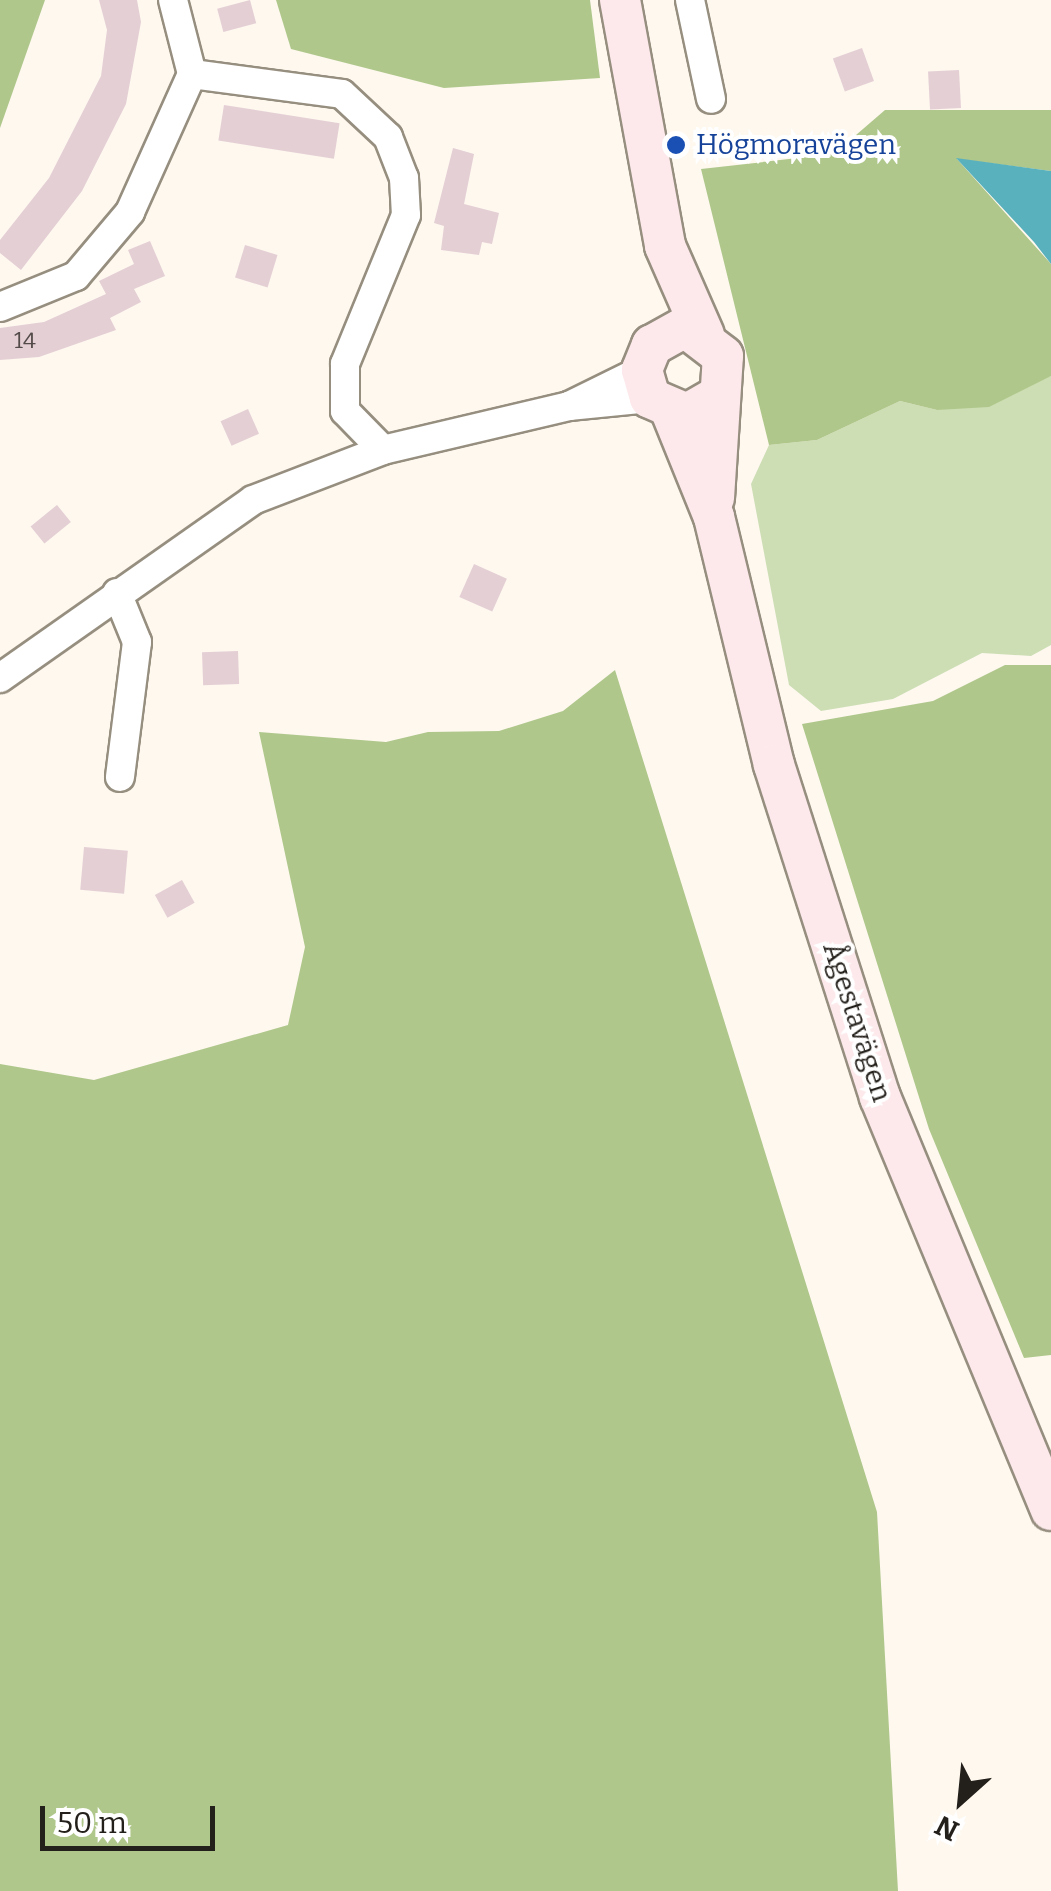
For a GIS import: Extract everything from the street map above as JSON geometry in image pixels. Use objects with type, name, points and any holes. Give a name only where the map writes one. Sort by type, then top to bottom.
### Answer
[{"type":"main road","name":"Ågestavägen","points":[[620,0],[664,246],[704,334],[723,356],[714,517]]},
{"type":"main road","name":"Ågestavägen","points":[[664,246],[654,381],[714,517],[774,764],[863,1047],[1051,1510]]},
{"type":"main road","points":[[704,334],[685,327],[654,381],[688,414],[718,396]]},
{"type":"street","points":[[0,307],[76,276],[116,236],[192,74],[173,0]]},
{"type":"street","points":[[690,0],[711,99]]},
{"type":"street","points":[[192,74],[342,94],[388,137],[404,178],[406,215],[345,364],[345,410],[383,450]]},
{"type":"street","points":[[0,678],[252,500],[383,450],[569,406],[654,381]]},
{"type":"street","points":[[117,594],[137,642],[120,777]]},
{"type":"green space","points":[[0,0],[45,0],[0,128]]},
{"type":"green space","points":[[276,0],[590,0],[600,78],[444,88],[291,49]]},
{"type":"green space","points":[[885,110],[1051,110],[1051,171],[957,159],[1051,264],[1051,376],[989,407],[937,410],[900,401],[817,440],[769,445],[701,169],[834,154]]},
{"type":"green space","points":[[1051,376],[1051,645],[1031,656],[982,653],[893,699],[821,711],[789,685],[751,484],[769,445],[817,440],[900,401],[937,410]]},
{"type":"green space","points":[[1005,665],[1051,665],[1051,1355],[1024,1358],[929,1129],[802,724],[933,701]]},
{"type":"green space","points":[[615,670],[877,1512],[898,1891],[0,1891],[0,1064],[94,1080],[288,1025],[305,947],[259,732],[386,742],[428,732],[499,731],[563,711]]},
{"type":"water","points":[[956,158],[1051,171],[1051,264],[1034,242]]},
{"type":"building","points":[[99,0],[137,0],[141,22],[126,104],[82,191],[21,270],[0,253],[0,240],[49,178],[101,76],[107,30]]},
{"type":"building","points":[[250,0],[256,23],[223,32],[217,9]]},
{"type":"building","points":[[862,48],[874,81],[845,91],[833,59]]},
{"type":"building","points":[[959,70],[961,108],[930,110],[928,72]]},
{"type":"building","points":[[224,105],[340,123],[334,159],[218,141]]},
{"type":"building","points":[[453,148],[474,154],[464,204],[499,213],[492,244],[482,242],[479,255],[441,250],[444,226],[434,223]]},
{"type":"building","points":[[150,241],[165,276],[134,289],[141,302],[110,318],[116,330],[39,357],[0,360],[0,328],[44,322],[106,294],[99,281],[134,264],[128,250]]},
{"type":"building","points":[[245,245],[278,255],[268,287],[235,278]]},
{"type":"building","points":[[248,409],[259,434],[232,446],[221,421]]},
{"type":"building","points":[[57,505],[71,522],[44,543],[31,526]]},
{"type":"building","points":[[474,564],[507,579],[492,612],[459,597]]},
{"type":"building","points":[[238,651],[239,684],[203,685],[202,652]]},
{"type":"building","points":[[84,847],[128,851],[124,894],[80,890]]},
{"type":"building","points":[[182,880],[195,903],[167,918],[155,895]]},
{"type":"place","name":"Högmoravägen","points":[[676,145]]}]
